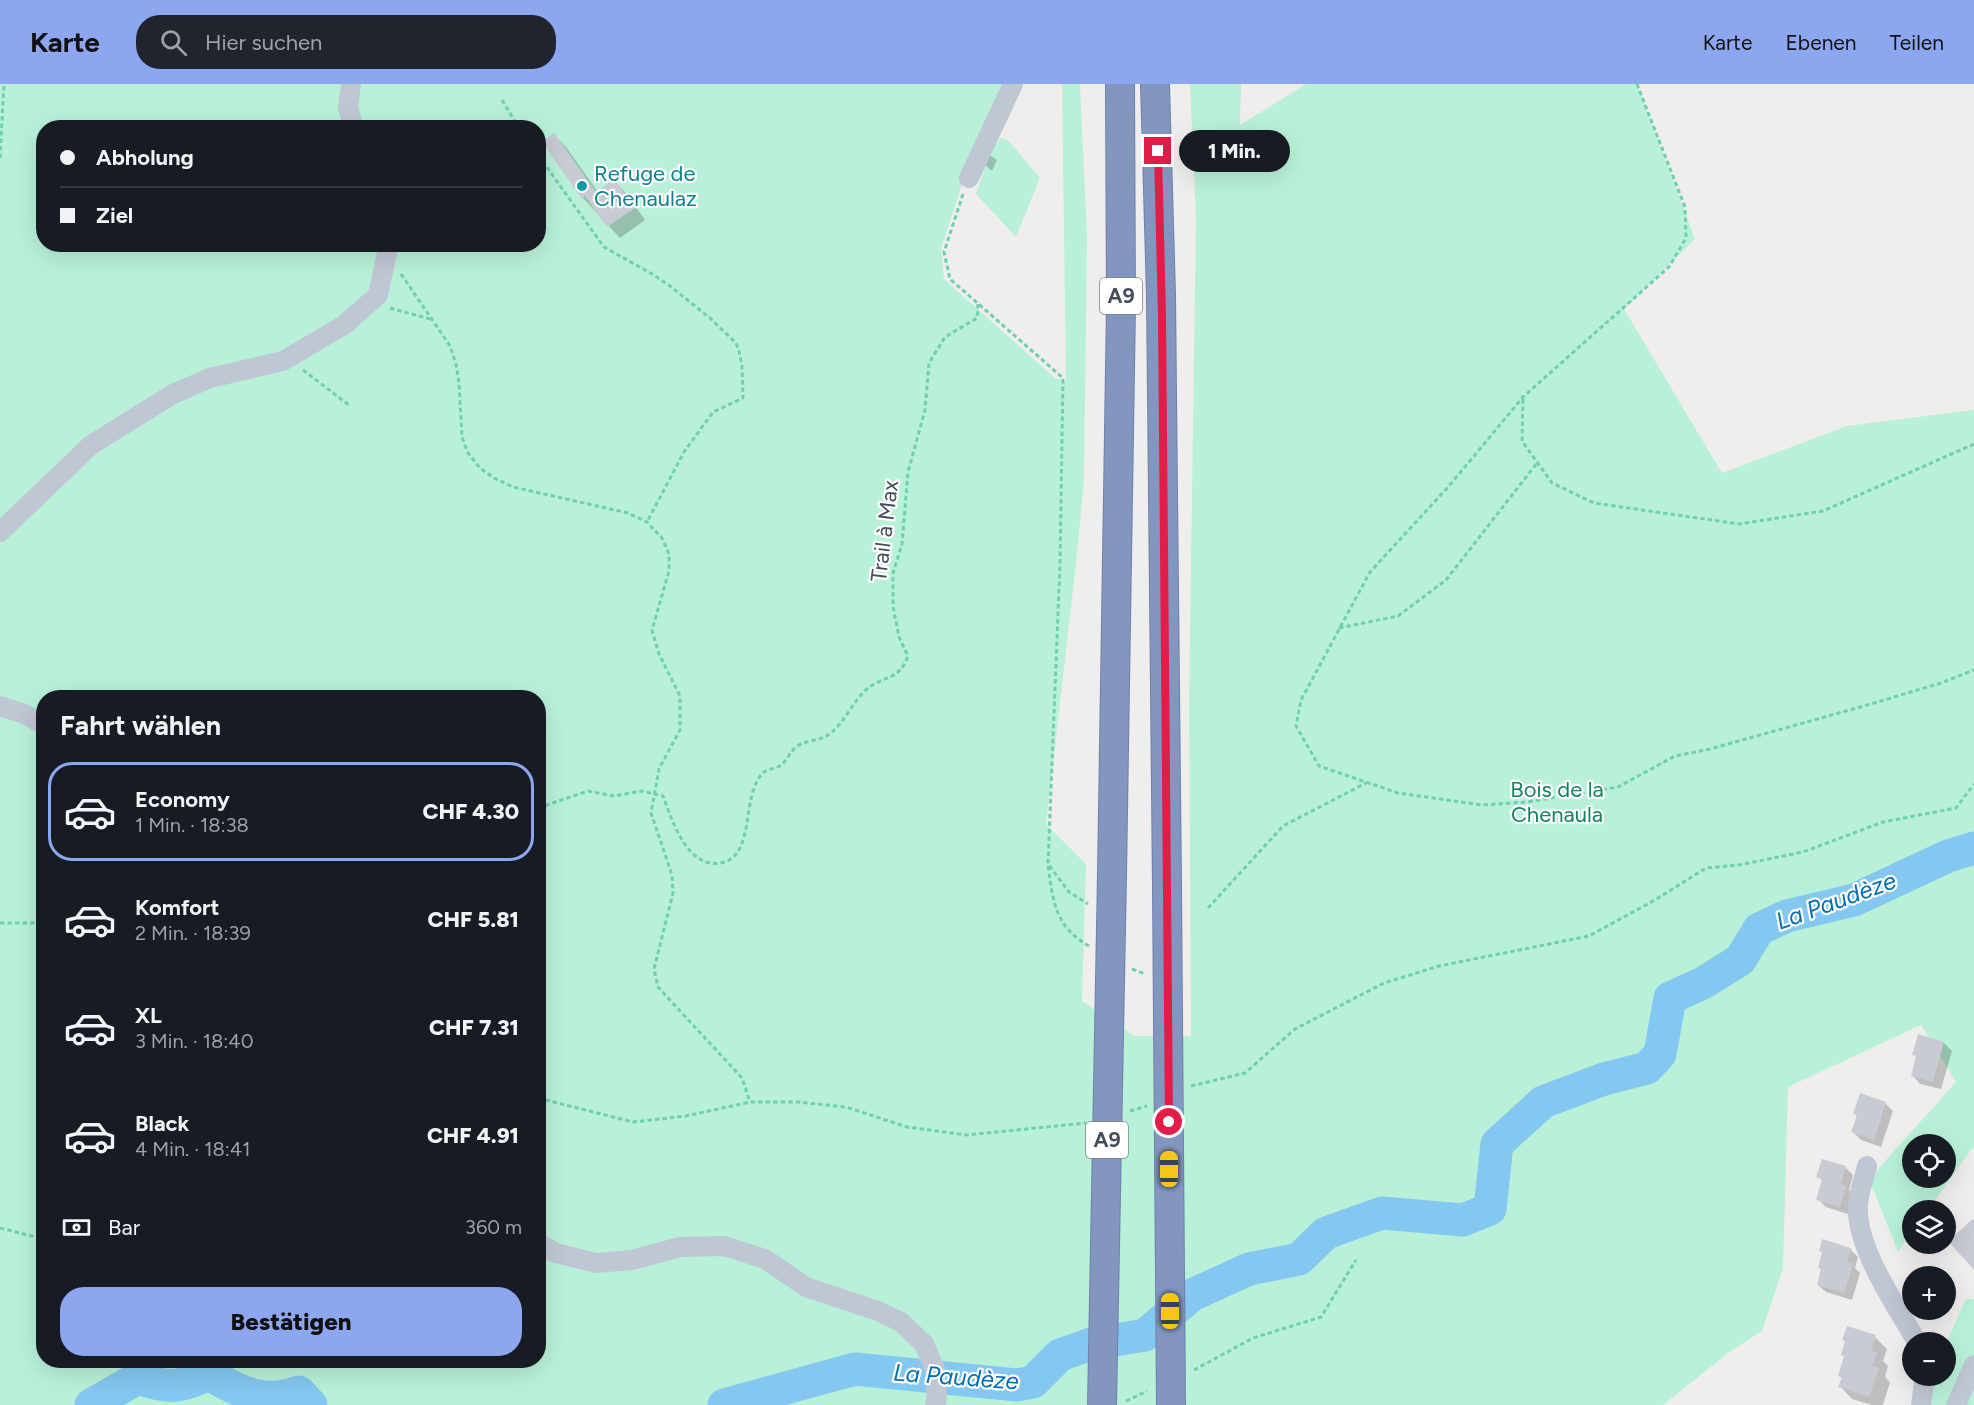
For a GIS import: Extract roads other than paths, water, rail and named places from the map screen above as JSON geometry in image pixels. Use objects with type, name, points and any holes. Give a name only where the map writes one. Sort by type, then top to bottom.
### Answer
[{"type":"highway","name":"A9","points":[[1101,1405],[1121,306],[1120,84]]},
{"type":"highway","name":"A9","points":[[1155,84],[1161,295],[1167,887],[1160,1398]]},
{"type":"street","points":[[351,84],[348,108],[352,120]]},
{"type":"street","points":[[969,178],[1013,84]]},
{"type":"street","points":[[0,532],[91,445],[173,394],[210,378],[283,361],[344,325],[378,295],[385,252]]},
{"type":"street","points":[[0,706],[36,721]]},
{"type":"street","points":[[1866,1166],[1858,1207],[1860,1227],[1871,1260],[1911,1332]]},
{"type":"street","points":[[546,1247],[556,1253],[596,1263],[632,1260],[680,1247],[724,1246],[765,1259],[806,1287],[878,1311],[901,1322],[924,1344],[934,1369],[936,1402]]},
{"type":"street","points":[[1956,1405],[1974,1365]]},
{"type":"street","points":[[1921,1405],[1924,1386]]},
{"type":"waterway","name":"La Paudèze","points":[[724,1405],[855,1369],[1017,1385],[1033,1382],[1060,1355],[1091,1344],[1145,1335],[1192,1295],[1249,1269],[1299,1259],[1326,1233],[1382,1213],[1463,1220],[1490,1209],[1497,1144],[1543,1102],[1604,1079],[1647,1068],[1660,1054],[1670,998],[1703,983],[1740,960],[1759,929],[1787,916],[1854,900],[1948,856],[1974,848]]},
{"type":"waterway","name":"La Paudèze","points":[[91,1405],[138,1378],[158,1384],[174,1385],[190,1382],[209,1374],[252,1395],[274,1397],[299,1392],[311,1405]]},
{"type":"place","name":"Refuge de Chenaulaz","points":[[582,186]]},
{"type":"park label","name":"Bois de la Chenaula","points":[[1557,802]]}]
